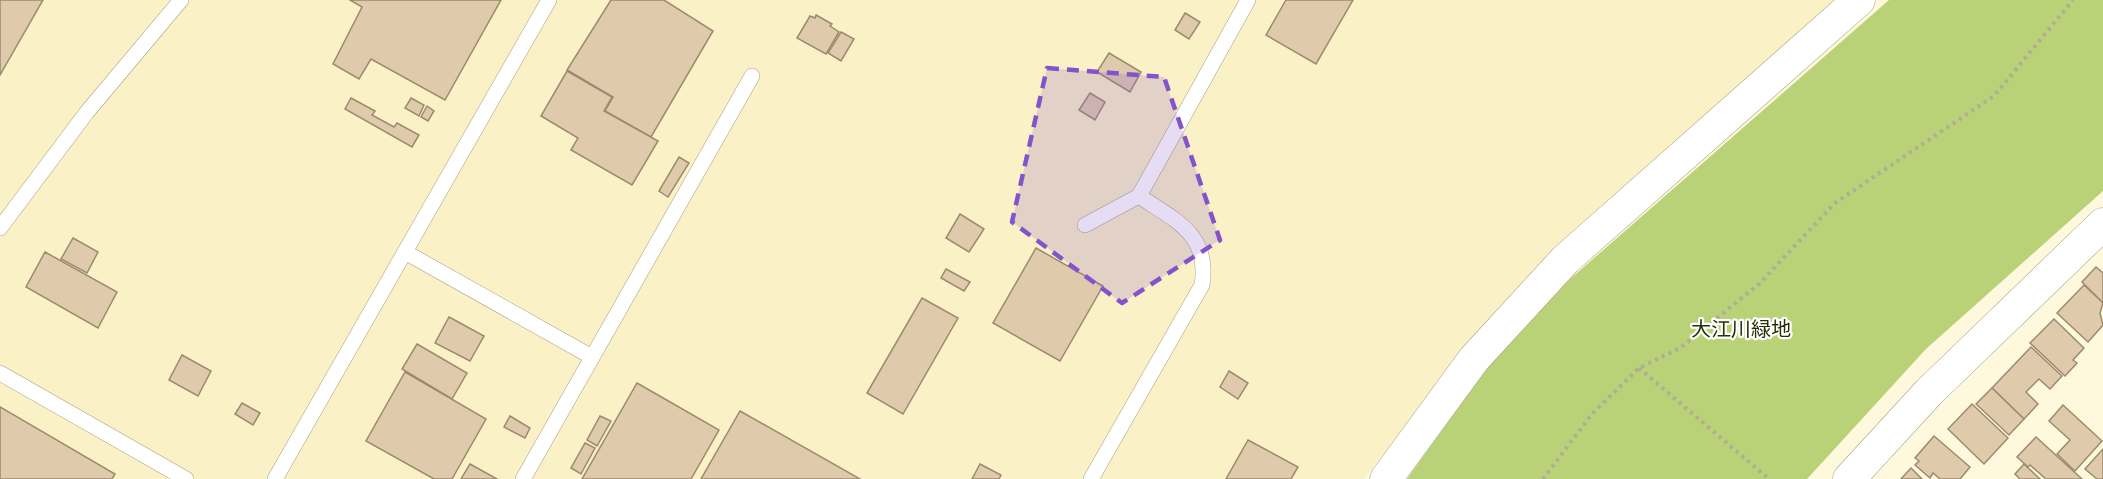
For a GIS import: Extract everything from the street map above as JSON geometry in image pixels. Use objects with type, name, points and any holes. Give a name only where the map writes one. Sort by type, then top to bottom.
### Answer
[{"type":"street","points":[[1386,479],[1474,359],[1565,260],[1859,0]]},
{"type":"street","points":[[1849,479],[1929,392],[2103,224]]},
{"type":"lane","points":[[0,228],[87,112],[181,0]]},
{"type":"lane","points":[[274,479],[549,0]]},
{"type":"lane","points":[[1085,225],[1139,196],[1248,0]]},
{"type":"lane","points":[[523,479],[752,76]]},
{"type":"lane","points":[[1091,479],[1202,285],[1204,269],[1197,241],[1189,231],[1139,196]]},
{"type":"lane","points":[[405,252],[592,357]]},
{"type":"lane","points":[[0,373],[186,479]]},
{"type":"path","points":[[1543,479],[1592,414],[1639,368],[1680,348],[1759,284],[1835,203],[1994,96],[2073,0]]},
{"type":"path","points":[[1639,368],[1768,479]]},
{"type":"highlighted area","points":[[1047,68],[1164,77],[1220,240],[1122,303],[1012,222]]},
{"type":"shaded area","points":[[0,0],[1835,0],[1557,249],[1462,350],[1364,479],[0,479]]},
{"type":"green space","name":"大江川緑地","points":[[1889,0],[2103,0],[2103,191],[1926,349],[1807,479],[1407,479],[1486,369],[1569,280]]},
{"type":"building","points":[[0,0],[43,0],[0,75]]},
{"type":"building","points":[[350,0],[501,0],[445,100],[371,59],[359,79],[333,64],[362,7]]},
{"type":"building","points":[[611,0],[664,0],[713,31],[651,137],[605,111],[613,97],[567,70]]},
{"type":"building","points":[[1286,0],[1353,0],[1316,64],[1266,35]]},
{"type":"building","points":[[1185,13],[1200,22],[1189,39],[1175,30]]},
{"type":"building","points":[[816,15],[832,24],[830,26],[839,32],[826,54],[797,38],[810,16],[815,18]]},
{"type":"building","points":[[841,32],[854,39],[841,61],[828,53]]},
{"type":"building","points":[[1109,53],[1141,72],[1130,92],[1097,72]]},
{"type":"building","points":[[567,71],[612,97],[604,111],[658,141],[632,185],[571,150],[578,138],[541,116]]},
{"type":"building","points":[[1090,93],[1105,102],[1095,120],[1079,110]]},
{"type":"building","points":[[351,98],[375,111],[372,115],[394,127],[397,123],[419,135],[412,147],[345,109]]},
{"type":"building","points":[[411,98],[424,105],[419,116],[405,108]]},
{"type":"building","points":[[427,106],[434,111],[428,121],[421,117]]},
{"type":"building","points":[[679,157],[689,163],[668,197],[659,191]]},
{"type":"building","points":[[960,214],[984,229],[969,252],[946,238]]},
{"type":"building","points":[[73,238],[98,252],[87,273],[61,259]]},
{"type":"building","points":[[1036,248],[1103,286],[1060,361],[993,323]]},
{"type":"building","points":[[45,252],[117,292],[98,328],[26,287]]},
{"type":"building","points":[[2096,267],[2103,273],[2103,303],[2082,282]]},
{"type":"building","points":[[946,269],[970,282],[964,291],[941,278]]},
{"type":"building","points":[[2084,285],[2103,303],[2100,313],[2103,325],[2088,342],[2057,313]]},
{"type":"building","points":[[922,298],[958,318],[903,414],[867,393]]},
{"type":"building","points":[[449,317],[484,336],[470,361],[435,343]]},
{"type":"building","points":[[2054,319],[2084,348],[2073,360],[2077,363],[2065,376],[2030,343]]},
{"type":"building","points":[[417,344],[467,373],[452,399],[402,369]]},
{"type":"building","points":[[2031,347],[2062,376],[2050,389],[2039,379],[2026,392],[2038,404],[2024,419],[1992,388]]},
{"type":"building","points":[[182,355],[211,371],[198,396],[169,380]]},
{"type":"building","points":[[1229,371],[1248,383],[1238,399],[1220,387]]},
{"type":"building","points":[[405,372],[486,419],[452,479],[434,479],[366,441]]},
{"type":"building","points":[[637,383],[719,430],[691,479],[582,479]]},
{"type":"building","points":[[1992,388],[2024,419],[2009,435],[1976,404]]},
{"type":"building","points":[[242,403],[260,413],[253,425],[235,414]]},
{"type":"building","points":[[1972,404],[2008,438],[1984,464],[1948,429]]},
{"type":"building","points":[[2063,405],[2102,441],[2075,471],[2057,454],[2070,440],[2049,421]]},
{"type":"building","points":[[0,407],[115,474],[112,479],[0,479]]},
{"type":"building","points":[[740,411],[860,479],[701,479]]},
{"type":"building","points":[[510,416],[530,428],[525,438],[504,427]]},
{"type":"building","points":[[600,416],[611,421],[597,446],[587,440]]},
{"type":"building","points":[[1934,436],[1970,467],[1960,479],[1940,479],[1933,473],[1930,478],[1915,465],[1919,461],[1915,458]]},
{"type":"building","points":[[2036,437],[2082,479],[2046,479],[2017,457]]},
{"type":"building","points":[[1248,440],[1298,467],[1291,479],[1226,479]]},
{"type":"building","points":[[585,443],[595,448],[581,474],[571,468]]},
{"type":"building","points":[[2103,449],[2103,479],[2097,479],[2085,469]]},
{"type":"building","points":[[470,464],[497,479],[461,479]]},
{"type":"building","points":[[980,464],[1001,475],[999,479],[972,479]]},
{"type":"building","points":[[2024,464],[2040,479],[2020,479],[2015,474]]},
{"type":"building","points":[[1911,468],[1922,479],[1901,479]]}]
